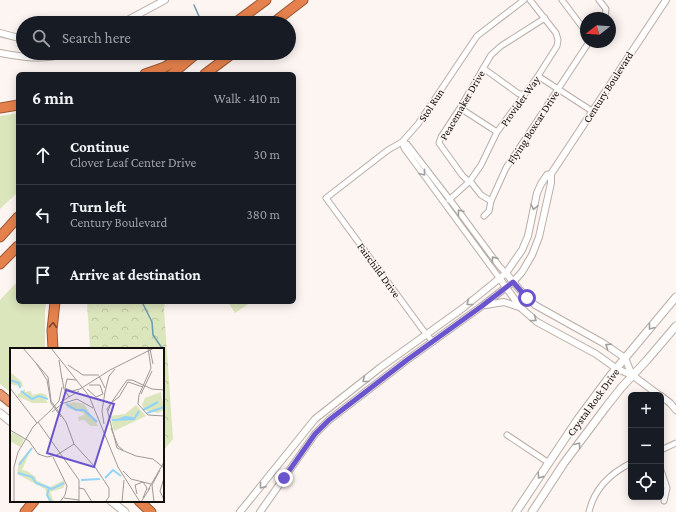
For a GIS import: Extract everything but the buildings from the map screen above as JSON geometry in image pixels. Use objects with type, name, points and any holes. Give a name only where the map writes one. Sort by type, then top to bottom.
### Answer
[{"type":"highway","points":[[244,16],[266,0]]},
{"type":"highway","points":[[282,16],[303,0]]},
{"type":"highway","points":[[151,72],[165,67],[176,60]]},
{"type":"highway","points":[[174,72],[189,60]]},
{"type":"highway","points":[[208,72],[224,60]]},
{"type":"highway","points":[[0,108],[16,105]]},
{"type":"highway","points":[[0,237],[16,219]]},
{"type":"highway","points":[[0,264],[16,248]]},
{"type":"highway","points":[[53,348],[52,330],[55,304]]},
{"type":"highway","points":[[0,394],[10,402]]},
{"type":"highway","points":[[25,512],[33,502]]},
{"type":"highway","points":[[140,502],[150,512]]},
{"type":"main road","name":"Crystal Rock Drive","points":[[516,512],[578,419],[625,358],[676,297]]},
{"type":"main road","name":"Crystal Rock Drive","points":[[532,512],[564,463],[606,407],[632,375],[676,326]]},
{"type":"main road","points":[[0,413],[10,421]]},
{"type":"main road","points":[[112,502],[125,512]]},
{"type":"main road","points":[[137,502],[150,512]]},
{"type":"street","points":[[134,16],[165,0]]},
{"type":"street","name":"Stol Run","points":[[326,198],[388,150],[402,142],[418,124],[477,36],[524,0]]},
{"type":"street","name":"Provider Way","points":[[445,204],[470,181],[481,165],[497,132],[538,76],[556,46],[558,40],[556,33],[530,0]]},
{"type":"street","points":[[562,0],[580,24]]},
{"type":"street","points":[[599,0],[606,9],[606,12]]},
{"type":"street","name":"Century Boulevard","points":[[240,512],[316,419],[381,367],[463,308],[506,273],[522,250],[528,236],[537,192],[541,184],[547,175],[551,174],[666,0]]},
{"type":"street","name":"Peacemaker Drive","points":[[491,201],[480,195],[470,181],[462,175],[439,143],[441,136],[492,55],[501,46],[544,18]]},
{"type":"street","points":[[0,33],[16,37]]},
{"type":"street","name":"Flying Boxcar Drive","points":[[484,216],[489,210],[491,201],[506,168],[585,48]]},
{"type":"street","points":[[0,54],[16,56]]},
{"type":"street","points":[[483,68],[519,94],[524,94]]},
{"type":"street","points":[[538,76],[592,111]]},
{"type":"street","points":[[460,108],[497,132]]},
{"type":"street","points":[[402,142],[407,144],[519,290],[535,305],[603,343],[625,358],[632,375]]},
{"type":"street","points":[[402,142],[404,148],[521,308],[537,322],[596,354],[617,369],[632,375],[655,392]]},
{"type":"street","name":"Century Boulevard","points":[[260,512],[315,434],[329,420],[407,360],[434,342],[506,288],[522,272],[532,255],[539,237],[551,183],[551,174]]},
{"type":"street","name":"Fairchild Drive","points":[[326,198],[434,342]]},
{"type":"street","points":[[482,306],[495,302],[504,302],[521,308]]},
{"type":"street","points":[[664,399],[676,410]]},
{"type":"street","points":[[507,435],[549,463]]},
{"type":"street","points":[[664,449],[676,443]]},
{"type":"street","points":[[589,512],[590,506],[597,491],[606,479],[629,464]]},
{"type":"street","points":[[664,479],[667,488],[664,501]]},
{"type":"green space","points":[[16,113],[16,194],[0,209],[0,116]]},
{"type":"green space","points":[[16,283],[16,304],[46,304],[45,348],[10,348],[10,392],[0,384],[0,300]]},
{"type":"green space","points":[[87,304],[165,304],[173,439],[164,450],[164,348],[90,348]]},
{"type":"green space","points":[[229,304],[248,304],[235,313]]},
{"type":"waterway","points":[[194,5],[199,16]]},
{"type":"waterway","points":[[143,304],[152,322],[153,335],[162,348]]},
{"type":"route","points":[[284,478],[315,434],[329,420],[407,360],[434,342],[513,282],[527,298]]}]
